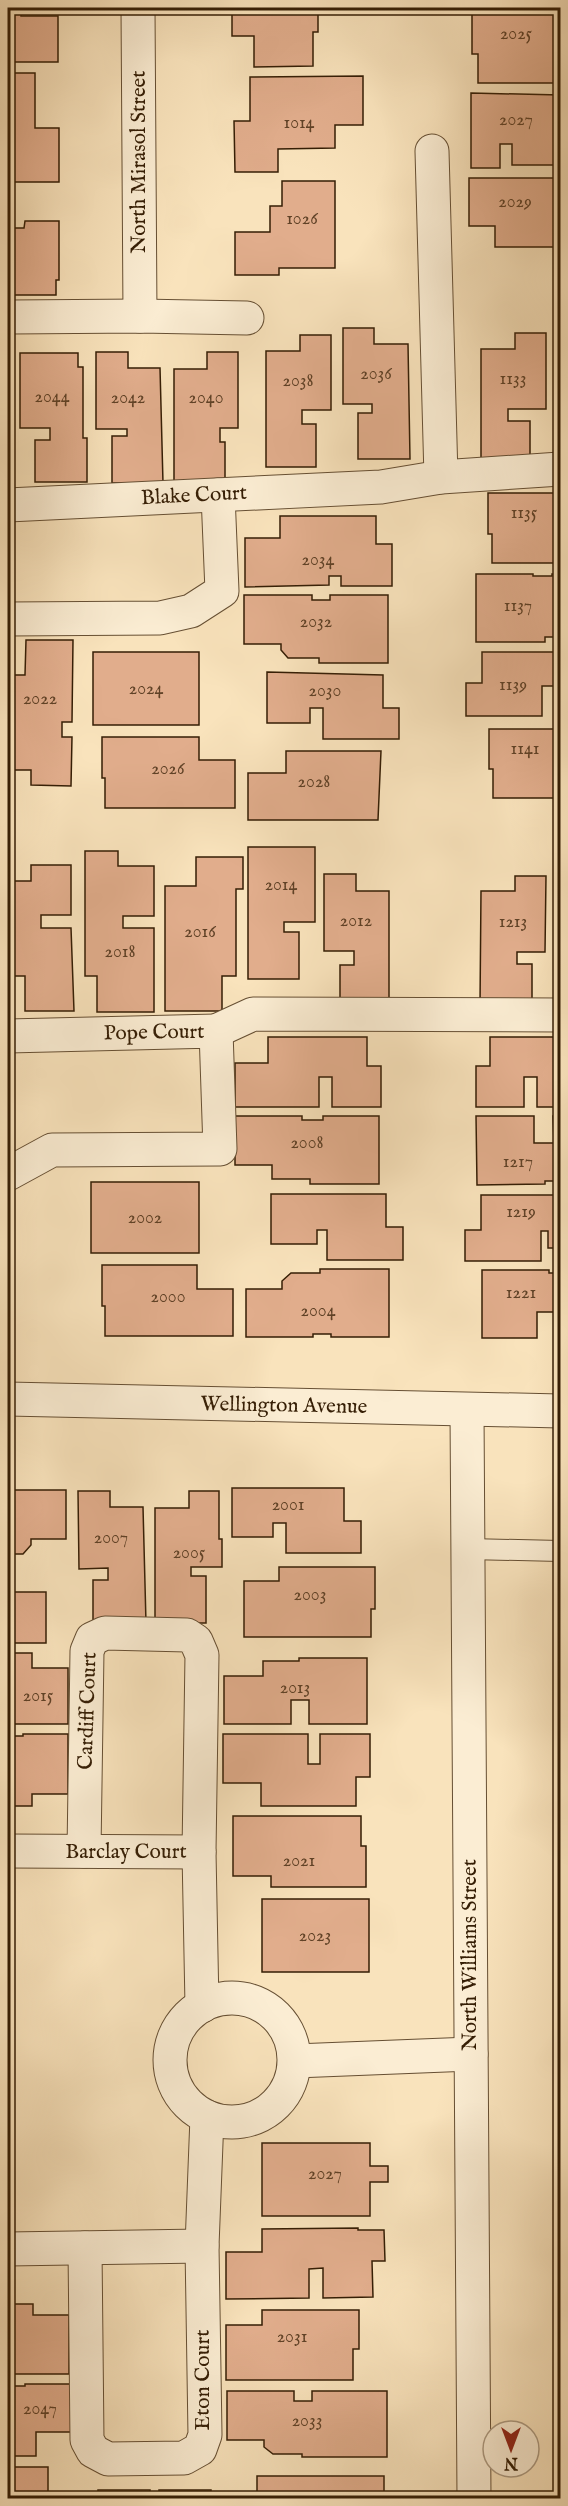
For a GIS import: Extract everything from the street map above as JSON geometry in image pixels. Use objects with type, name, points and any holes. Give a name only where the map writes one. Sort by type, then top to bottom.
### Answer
[{"type":"street","name":"North Mirasol Street","points":[[138,8],[140,316]]},
{"type":"street","points":[[432,151],[441,477]]},
{"type":"street","points":[[11,317],[247,318]]},
{"type":"street","name":"Blake Court","points":[[8,505],[381,487],[441,477],[561,469]]},
{"type":"street","points":[[8,618],[160,618],[191,611],[222,591],[218,495]]},
{"type":"street","points":[[216,1031],[253,1014],[561,1015]]},
{"type":"street","name":"Pope Court","points":[[8,1036],[216,1031],[220,1149],[52,1150],[8,1174]]},
{"type":"street","name":"Wellington Avenue","points":[[8,1399],[467,1411],[561,1411]]},
{"type":"street","name":"North Williams Street","points":[[467,1411],[474,2499]]},
{"type":"street","name":"Cardiff Court","points":[[84,1851],[87,1651],[92,1639],[105,1634],[188,1635],[196,1641],[202,1655],[199,1852]]},
{"type":"street","name":"Barclay Court","points":[[8,1851],[199,1852],[202,2006]]},
{"type":"street","points":[[228,1998],[248,2000],[267,2008],[282,2022],[292,2040],[295,2061],[292,2080],[282,2098],[266,2112],[247,2120],[227,2122],[207,2117],[190,2106],[177,2089],[170,2070],[171,2049],[177,2030],[190,2013],[202,2006],[228,1998]]},
{"type":"street","points":[[295,2061],[471,2054]]},
{"type":"street","points":[[8,2250],[202,2246],[207,2117]]},
{"type":"street","name":"Eton Court","points":[[85,2248],[87,2440],[93,2451],[108,2458],[184,2458],[200,2449],[205,2435],[202,2246]]},
{"type":"lane","points":[[468,1549],[561,1551]]},
{"type":"building","points":[[8,8],[21,8],[21,16],[58,16],[58,62],[11,62]]},
{"type":"building","points":[[232,8],[318,8],[318,32],[313,32],[313,66],[254,67],[254,36],[232,36]]},
{"type":"building","points":[[472,14],[560,14],[560,83],[478,83],[478,54],[472,54]]},
{"type":"building","points":[[8,73],[35,73],[35,128],[59,128],[59,182],[8,182]]},
{"type":"building","points":[[363,76],[363,125],[335,125],[335,148],[278,149],[278,172],[235,172],[234,121],[250,121],[250,77]]},
{"type":"building","points":[[471,93],[560,95],[560,165],[512,165],[512,144],[500,144],[500,168],[471,168]]},
{"type":"building","points":[[469,178],[560,178],[560,247],[495,247],[495,226],[469,226]]},
{"type":"building","points":[[282,181],[335,181],[335,268],[279,268],[279,275],[235,275],[235,232],[270,232],[270,206],[282,206]]},
{"type":"building","points":[[25,221],[59,221],[59,280],[56,280],[56,295],[8,295],[8,228],[24,228]]},
{"type":"building","points":[[343,328],[374,328],[374,344],[408,344],[410,459],[358,459],[358,413],[372,413],[372,404],[343,404]]},
{"type":"building","points":[[515,333],[546,333],[546,409],[508,409],[508,421],[530,421],[530,462],[481,462],[481,349],[515,349]]},
{"type":"building","points":[[300,335],[331,335],[331,410],[302,410],[302,424],[316,424],[316,467],[266,467],[266,351],[300,351]]},
{"type":"building","points":[[96,352],[128,352],[128,368],[160,368],[163,483],[112,483],[112,436],[127,436],[127,429],[96,429]]},
{"type":"building","points":[[207,352],[238,352],[238,428],[220,428],[220,442],[225,442],[225,483],[174,483],[174,369],[207,369]]},
{"type":"building","points":[[20,353],[78,353],[78,367],[83,367],[83,438],[87,438],[87,482],[35,482],[35,440],[50,440],[50,428],[20,428]]},
{"type":"building","points":[[488,493],[560,493],[560,563],[492,563],[492,534],[488,534]]},
{"type":"building","points":[[280,516],[376,516],[376,544],[392,544],[392,586],[341,586],[341,576],[329,576],[329,585],[245,587],[245,538],[280,538]]},
{"type":"building","points":[[476,574],[552,576],[552,574],[560,574],[560,637],[545,637],[545,642],[476,642]]},
{"type":"building","points":[[244,595],[312,595],[312,600],[330,600],[330,595],[388,595],[388,663],[319,663],[319,658],[288,658],[281,650],[281,644],[244,644]]},
{"type":"building","points":[[26,640],[73,640],[72,722],[62,722],[62,737],[72,737],[71,786],[31,785],[31,770],[8,770],[8,675],[25,675]]},
{"type":"building","points":[[93,652],[199,652],[199,725],[93,725]]},
{"type":"building","points":[[482,652],[560,652],[560,702],[554,702],[554,686],[542,686],[542,716],[466,716],[466,683],[482,683]]},
{"type":"building","points":[[267,672],[383,675],[383,708],[399,708],[399,739],[323,739],[323,708],[310,708],[310,723],[267,723]]},
{"type":"building","points":[[489,729],[560,729],[560,798],[493,798],[493,769],[489,769]]},
{"type":"building","points":[[102,737],[199,737],[199,760],[235,760],[235,808],[105,808]]},
{"type":"building","points":[[286,751],[381,751],[378,820],[248,820],[248,773],[286,773]]},
{"type":"building","points":[[248,847],[315,847],[315,922],[284,922],[284,932],[299,932],[299,979],[248,979]]},
{"type":"building","points":[[85,851],[118,851],[118,866],[154,866],[154,916],[123,916],[123,928],[154,928],[154,1012],[97,1012],[97,976],[85,976]]},
{"type":"building","points":[[558,851],[560,851],[560,927],[558,927]]},
{"type":"building","points":[[196,857],[243,857],[243,889],[236,889],[236,976],[222,976],[222,1011],[165,1011],[165,886],[196,886]]},
{"type":"building","points":[[31,865],[71,865],[71,915],[41,915],[41,928],[71,928],[74,1011],[25,1011],[25,976],[8,976],[8,881],[31,881]]},
{"type":"building","points":[[324,874],[356,874],[356,891],[389,891],[389,1006],[340,1006],[340,965],[354,965],[354,951],[324,951]]},
{"type":"building","points":[[515,876],[546,876],[545,952],[517,952],[517,964],[532,964],[532,1006],[480,1005],[481,891],[515,891]]},
{"type":"building","points":[[268,1037],[367,1037],[367,1066],[381,1066],[381,1107],[332,1107],[332,1077],[319,1077],[319,1107],[235,1107],[235,1063],[268,1063]]},
{"type":"building","points":[[490,1037],[560,1037],[560,1107],[537,1107],[537,1077],[524,1077],[524,1107],[476,1107],[476,1066],[490,1066]]},
{"type":"building","points":[[235,1116],[302,1116],[302,1120],[323,1120],[323,1116],[379,1116],[379,1184],[310,1184],[310,1179],[272,1179],[272,1165],[235,1165]]},
{"type":"building","points":[[476,1116],[534,1116],[534,1143],[554,1143],[553,1116],[560,1116],[560,1181],[545,1181],[545,1184],[477,1185]]},
{"type":"building","points":[[91,1182],[199,1182],[199,1253],[91,1253]]},
{"type":"building","points":[[271,1194],[386,1194],[386,1227],[403,1227],[403,1260],[327,1260],[327,1230],[317,1230],[317,1244],[271,1244]]},
{"type":"building","points":[[481,1195],[560,1195],[560,1248],[548,1248],[548,1231],[541,1231],[541,1261],[465,1261],[465,1230],[481,1230]]},
{"type":"building","points":[[102,1265],[197,1265],[197,1289],[233,1289],[233,1336],[105,1336]]},
{"type":"building","points":[[320,1269],[389,1269],[389,1337],[331,1337],[331,1334],[313,1334],[313,1337],[246,1337],[246,1289],[282,1289],[282,1281],[291,1273],[320,1273]]},
{"type":"building","points":[[482,1270],[549,1270],[549,1273],[560,1273],[560,1338],[556,1338],[556,1312],[537,1312],[537,1338],[482,1338]]},
{"type":"building","points":[[232,1488],[344,1488],[344,1521],[361,1521],[361,1553],[286,1553],[286,1523],[273,1523],[273,1537],[232,1537]]},
{"type":"building","points":[[8,1490],[66,1490],[66,1539],[31,1539],[31,1545],[23,1554],[8,1554]]},
{"type":"building","points":[[78,1491],[110,1491],[110,1507],[143,1507],[146,1623],[93,1624],[93,1580],[108,1580],[108,1568],[79,1569]]},
{"type":"building","points":[[189,1491],[219,1491],[219,1539],[222,1539],[222,1567],[191,1567],[191,1576],[206,1576],[206,1623],[155,1623],[155,1508],[189,1508]]},
{"type":"building","points":[[279,1567],[375,1567],[375,1609],[371,1609],[371,1637],[244,1637],[244,1581],[279,1581]]},
{"type":"building","points":[[8,1592],[46,1592],[46,1643],[8,1643]]},
{"type":"building","points":[[8,1653],[32,1653],[32,1668],[68,1668],[68,1724],[8,1724]]},
{"type":"building","points":[[299,1658],[367,1658],[367,1724],[309,1724],[309,1700],[291,1700],[291,1724],[224,1724],[224,1676],[263,1676],[263,1661],[299,1661]]},
{"type":"building","points":[[558,1682],[560,1682],[560,1705],[559,1705]]},
{"type":"building","points":[[23,1734],[68,1734],[68,1794],[32,1794],[32,1806],[8,1806],[8,1736],[23,1736]]},
{"type":"building","points":[[223,1734],[308,1734],[308,1764],[320,1764],[320,1734],[370,1734],[370,1777],[356,1777],[356,1806],[261,1806],[261,1783],[223,1783]]},
{"type":"building","points":[[556,1809],[560,1809],[560,1834],[556,1834]]},
{"type":"building","points":[[233,1816],[361,1816],[361,1846],[366,1846],[366,1887],[271,1887],[271,1876],[233,1876]]},
{"type":"building","points":[[556,1854],[560,1854],[560,1876],[556,1876]]},
{"type":"building","points":[[556,1896],[560,1896],[560,1921],[556,1921]]},
{"type":"building","points":[[262,1899],[369,1899],[369,1972],[262,1972]]},
{"type":"building","points":[[262,2143],[370,2143],[370,2166],[388,2166],[388,2182],[370,2182],[370,2216],[262,2216]]},
{"type":"building","points":[[358,2228],[358,2230],[384,2230],[385,2261],[372,2261],[373,2297],[323,2298],[323,2268],[309,2269],[309,2298],[226,2299],[226,2252],[262,2252],[262,2229]]},
{"type":"building","points":[[8,2304],[33,2304],[33,2315],[69,2315],[69,2374],[8,2374]]},
{"type":"building","points":[[262,2310],[359,2310],[359,2349],[353,2349],[353,2380],[226,2380],[226,2325],[262,2325]]},
{"type":"building","points":[[25,2384],[72,2384],[72,2432],[36,2432],[36,2456],[8,2456],[8,2386],[25,2386]]},
{"type":"building","points":[[227,2391],[294,2391],[294,2401],[312,2401],[312,2391],[387,2391],[387,2457],[302,2457],[302,2454],[273,2454],[264,2447],[264,2440],[227,2440]]},
{"type":"building","points":[[8,2467],[48,2467],[48,2498],[8,2498]]},
{"type":"building","points":[[257,2476],[384,2476],[384,2498],[257,2498]]},
{"type":"building","points":[[98,2490],[150,2490],[150,2498],[98,2498]]},
{"type":"building","points":[[159,2490],[211,2490],[211,2498],[159,2498]]}]
